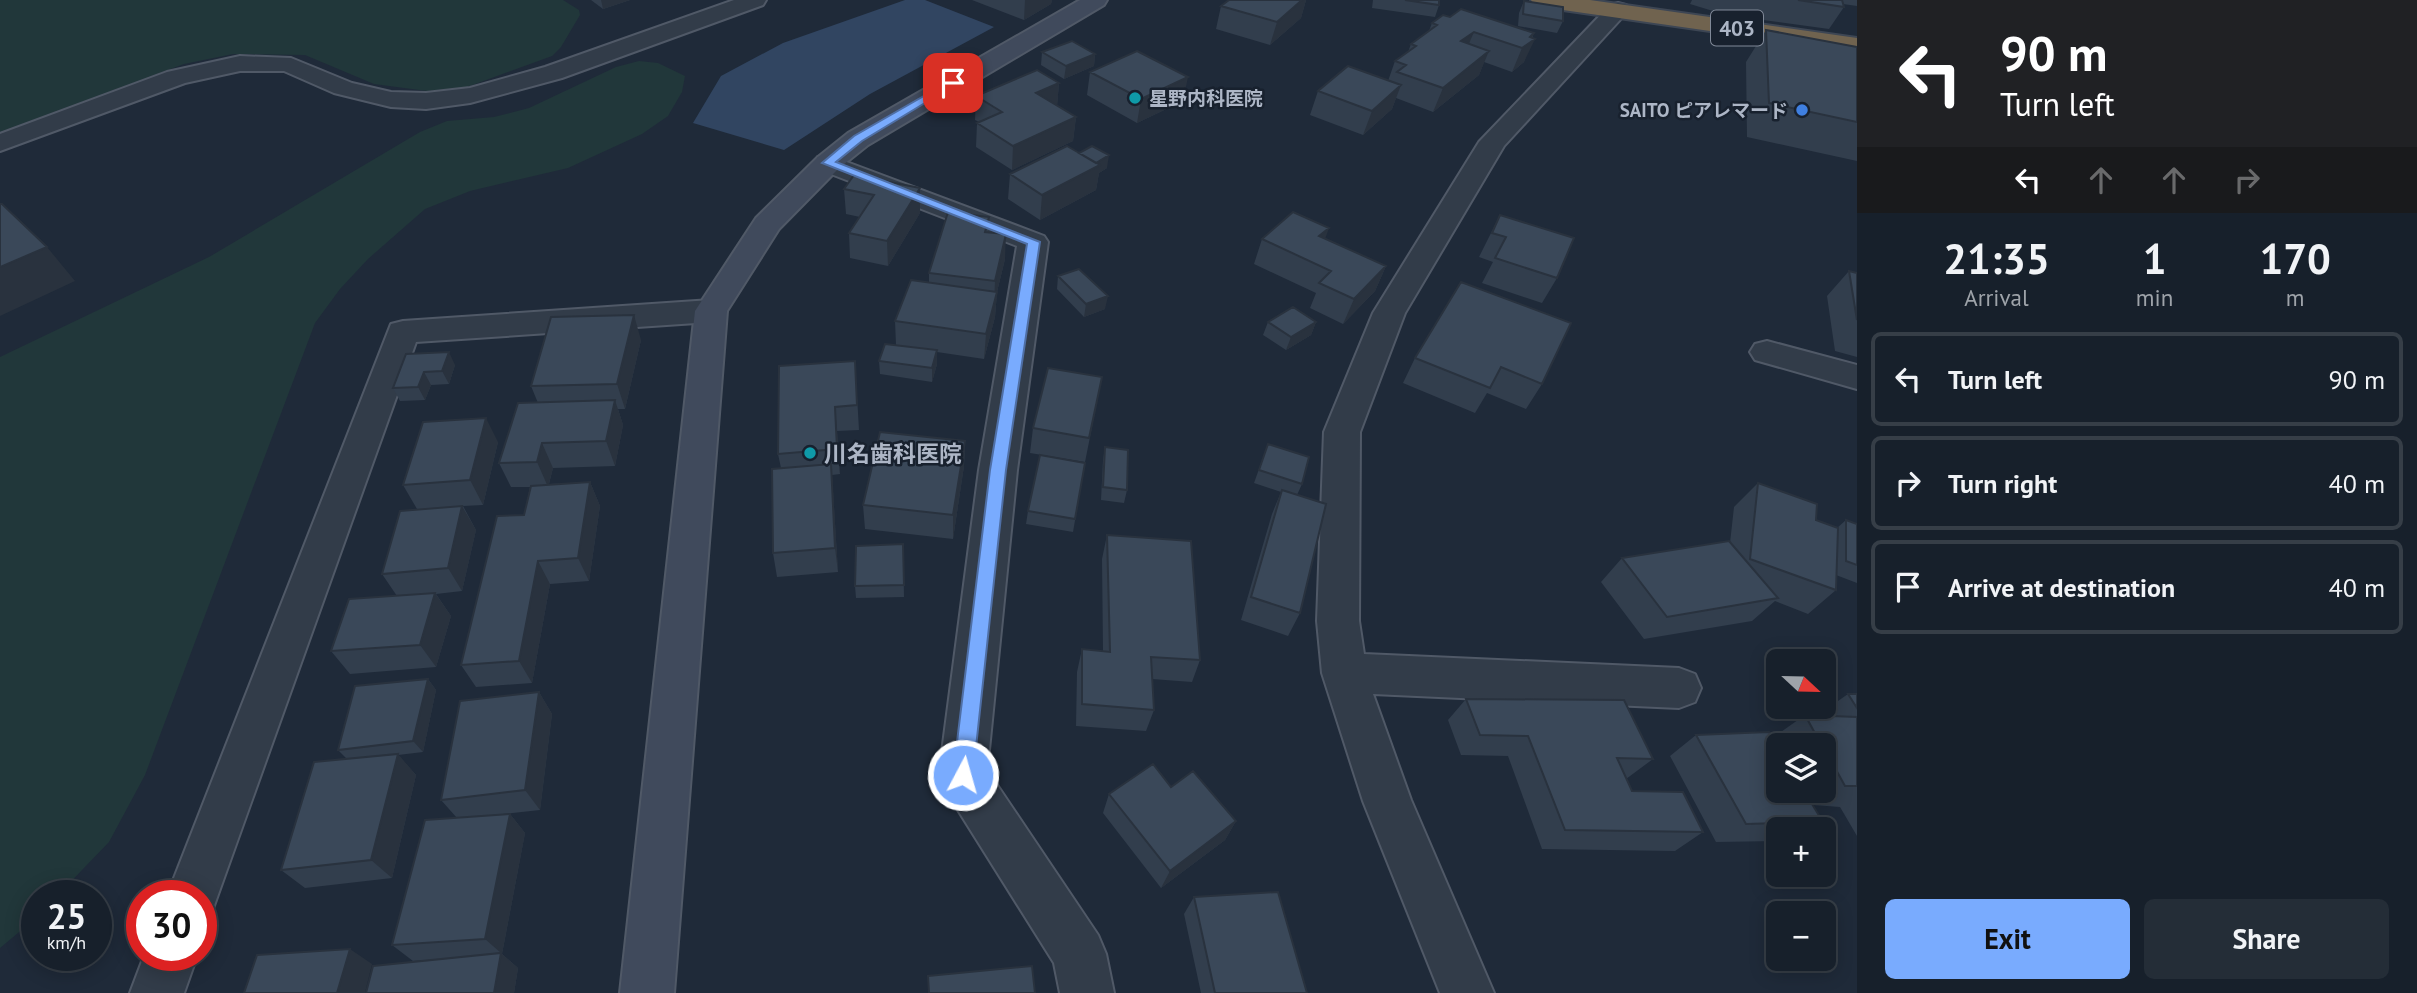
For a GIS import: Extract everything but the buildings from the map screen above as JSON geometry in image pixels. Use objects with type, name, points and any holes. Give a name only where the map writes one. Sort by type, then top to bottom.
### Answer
[{"type":"highway","name":"403","points":[[1542,0],[1857,45]]},
{"type":"street","points":[[647,993],[711,311],[766,224],[828,163],[858,139],[1096,0]]},
{"type":"street","points":[[0,143],[191,71],[224,64],[286,64],[356,93],[394,99],[424,101],[469,96],[542,77],[741,2]]},
{"type":"street","points":[[1467,993],[1388,801],[1343,673],[1338,621],[1342,432],[1389,313],[1493,142],[1618,10]]},
{"type":"street","points":[[828,163],[1034,242],[998,470],[963,775],[1079,954],[1087,993]]},
{"type":"street","points":[[199,880],[403,332],[711,311]]},
{"type":"street","points":[[1767,352],[1857,377]]},
{"type":"street","points":[[1343,673],[1679,688]]},
{"type":"street","points":[[157,993],[165,971]]},
{"type":"green space","points":[[0,0],[563,0],[579,10],[580,15],[561,47],[552,56],[467,87],[427,91],[374,84],[305,55],[233,54],[184,64],[0,132]]},
{"type":"green space","points":[[639,61],[658,63],[685,76],[682,92],[668,116],[642,134],[568,168],[470,191],[425,209],[368,259],[340,289],[315,323],[145,775],[109,842],[72,880],[21,880],[21,930],[0,948],[0,357],[209,257],[420,132],[447,121],[494,117],[529,108],[616,67]]},
{"type":"water","points":[[905,0],[925,0],[994,27],[870,94],[784,150],[693,123],[721,76],[783,43]]},
{"type":"place","name":"星野内科医院","points":[[1135,98]]},
{"type":"place","name":"SAITO ピアレマード","points":[[1802,110]]},
{"type":"place","name":"川名歯科医院","points":[[810,453]]},
{"type":"route","points":[[953,83],[858,139],[828,163],[1034,242],[998,470],[963,775]]}]
